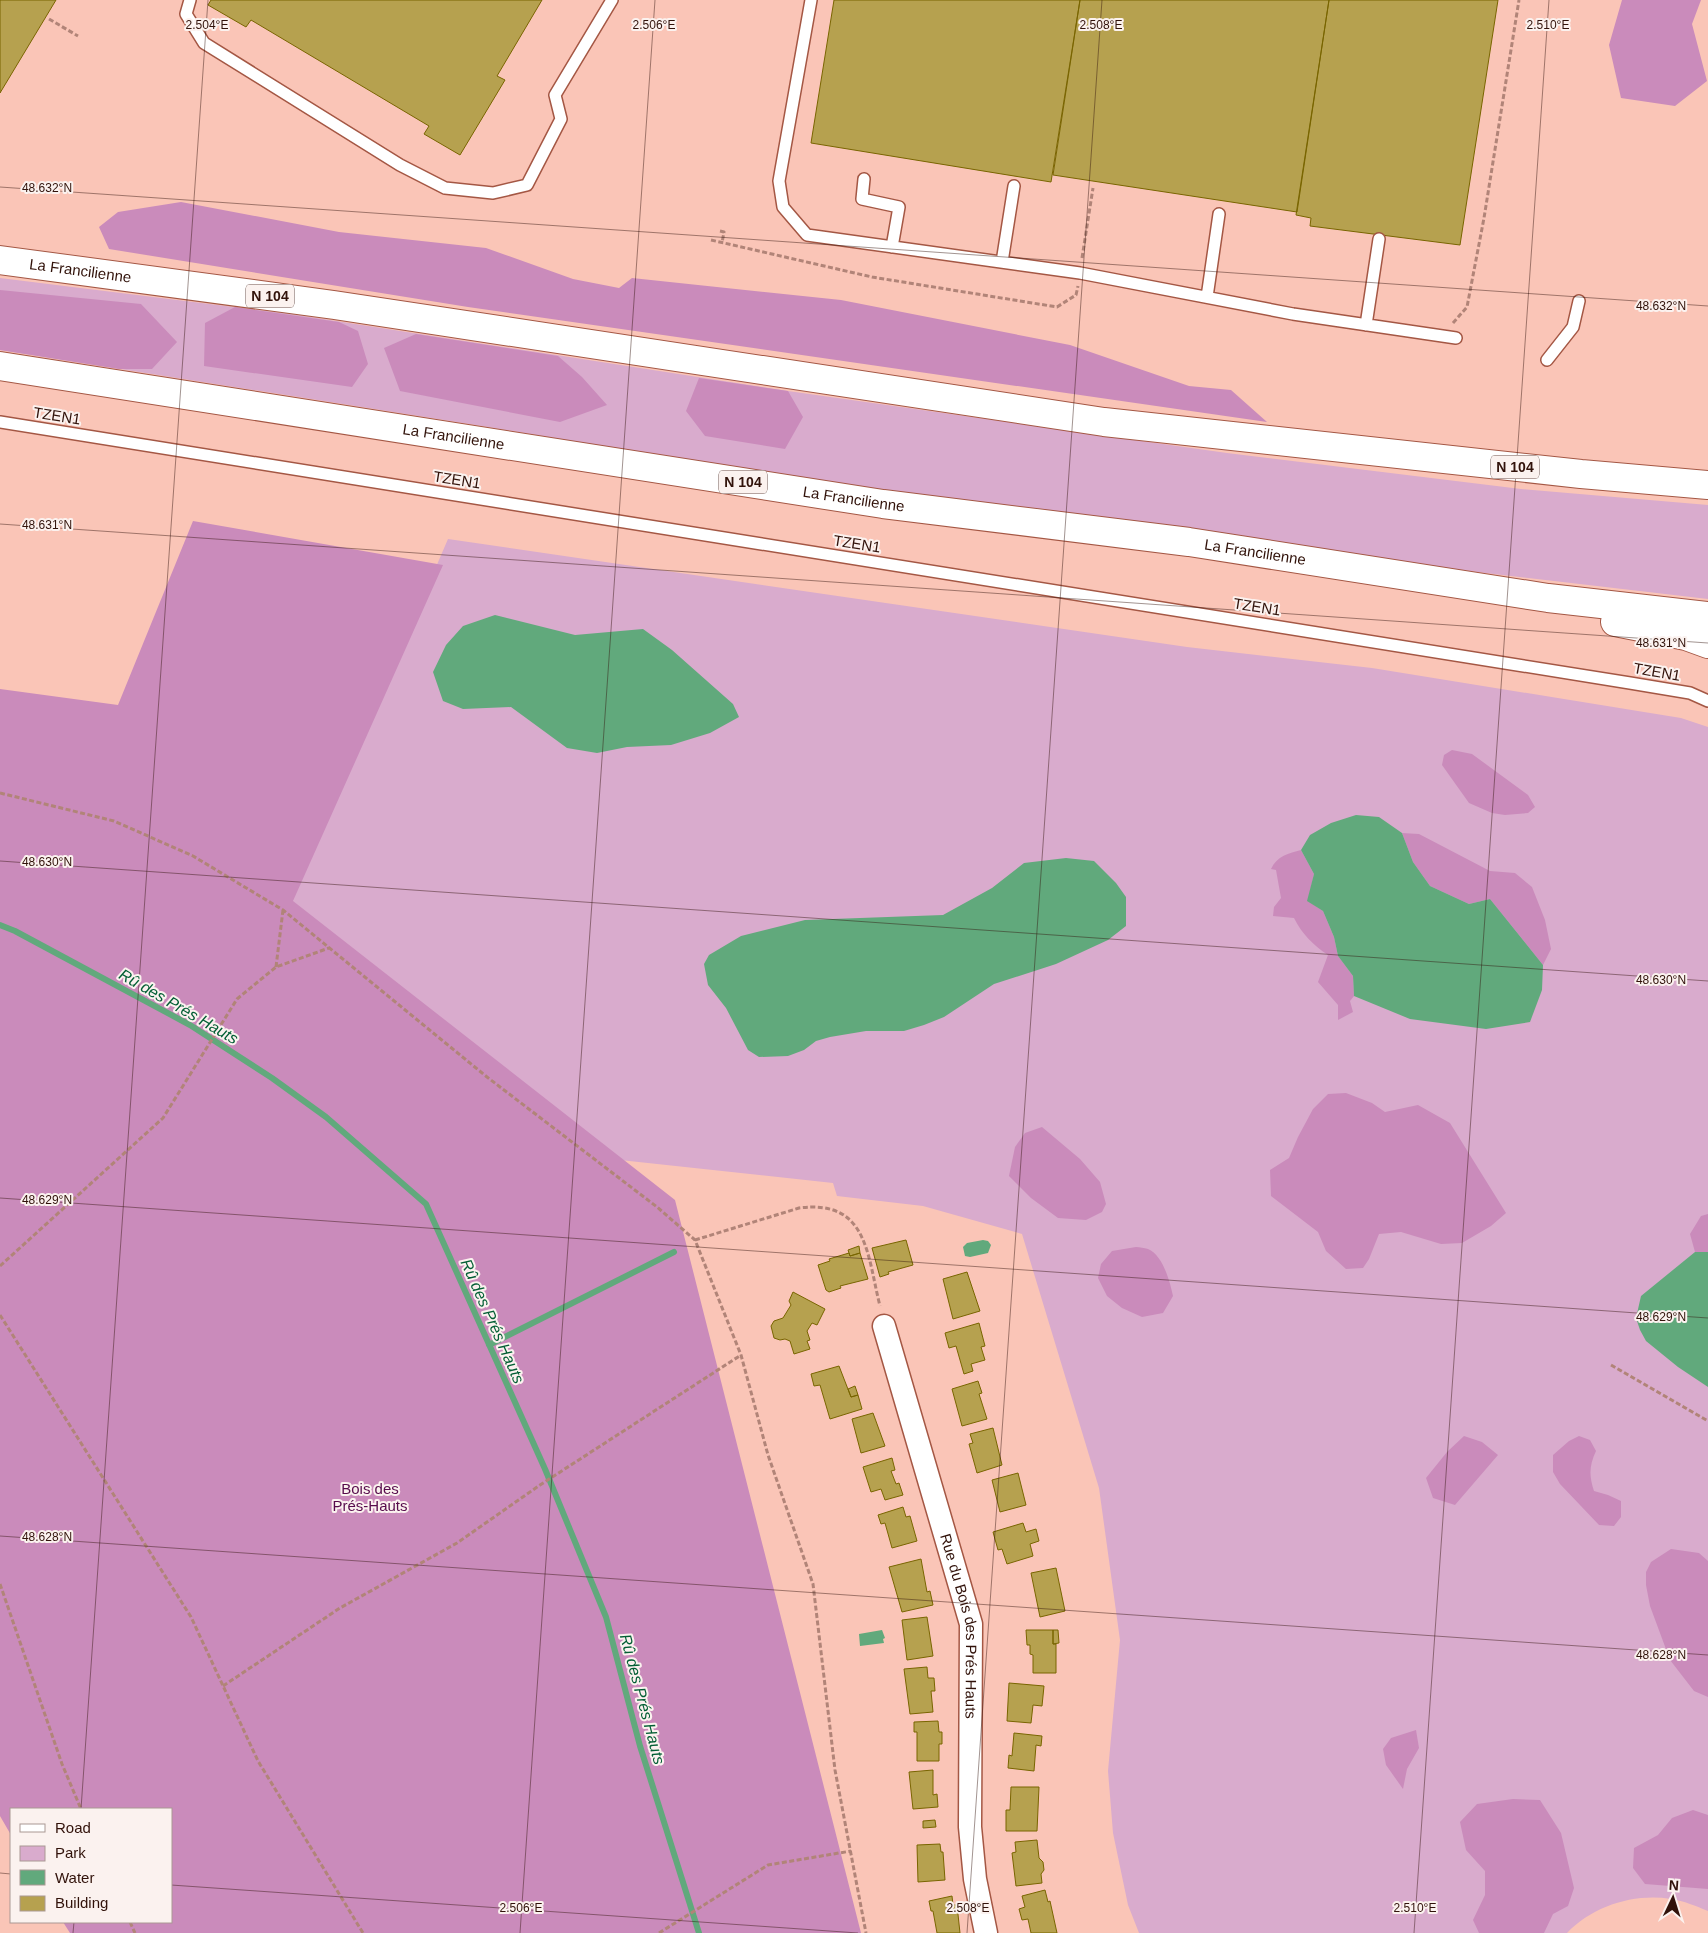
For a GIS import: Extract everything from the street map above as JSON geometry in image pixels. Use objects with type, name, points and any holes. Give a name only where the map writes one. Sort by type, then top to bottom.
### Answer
[{"type":"highway","name":"La Francilienne","points":[[0,260],[324,304],[1104,422],[1571,473],[1708,486]]},
{"type":"highway","name":"La Francilienne","points":[[0,366],[883,504],[1189,542],[1548,598],[1708,616]]},
{"type":"highway","points":[[1548,598],[1598,618],[1686,636],[1708,644]]},
{"type":"street","name":"Rue du Bois des Prés Hauts","points":[[884,1326],[971,1624],[970,1827],[975,1879],[986,1933]]},
{"type":"lane","points":[[190,0],[186,14],[204,43],[400,165],[445,188],[493,193],[527,185],[561,119],[555,95],[612,0]]},
{"type":"lane","points":[[811,0],[779,181],[783,207],[807,235],[1080,273],[1293,314],[1456,338]]},
{"type":"lane","points":[[864,179],[862,199],[899,207],[892,247]]},
{"type":"lane","points":[[1002,262],[1014,186]]},
{"type":"lane","points":[[1207,297],[1219,214]]},
{"type":"lane","points":[[1366,325],[1378,239]]},
{"type":"lane","points":[[1547,360],[1573,327],[1579,302]]},
{"type":"lane","name":"TZEN1","points":[[0,422],[1620,681],[1690,693],[1708,701]]},
{"type":"path","points":[[1441,336],[1468,307],[1486,208],[1519,0]]},
{"type":"path","points":[[49,19],[78,36]]},
{"type":"path","points":[[720,231],[724,232],[722,242]]},
{"type":"path","points":[[711,240],[872,277]]},
{"type":"path","points":[[0,792],[114,821],[193,856],[283,910],[487,1077],[657,1207],[695,1240],[741,1355],[768,1455],[813,1584],[835,1770],[866,1933]]},
{"type":"path","points":[[276,968],[283,910]]},
{"type":"path","points":[[0,1266],[163,1118],[237,1000],[276,968],[329,948]]},
{"type":"path","points":[[695,1240],[800,1208],[818,1207],[835,1210],[854,1222],[860,1232],[866,1249],[884,1326]]},
{"type":"path","points":[[0,1315],[190,1617],[258,1761],[363,1933]]},
{"type":"path","points":[[223,1686],[340,1608],[457,1543],[540,1485],[557,1476],[741,1355]]},
{"type":"path","points":[[1611,1366],[1708,1421]]},
{"type":"path","points":[[0,1584],[62,1764],[81,1808]]},
{"type":"path","points":[[659,1933],[768,1865],[851,1851]]},
{"type":"green space","points":[[1622,0],[1701,0],[1692,24],[1707,81],[1675,106],[1621,98],[1609,45]]},
{"type":"green space","points":[[181,202],[339,232],[486,248],[573,279],[619,288],[632,278],[841,300],[1070,345],[1189,386],[1231,390],[1267,422],[468,307],[109,249],[99,227],[118,212]]},
{"type":"green space","points":[[0,278],[291,314],[788,391],[1227,453],[1521,489],[1708,505],[1708,599],[1485,573],[1101,522],[711,464],[0,350]]},
{"type":"green space","points":[[0,290],[141,304],[177,342],[152,369],[119,369],[0,350]]},
{"type":"green space","points":[[235,307],[339,322],[358,331],[368,364],[352,387],[204,366],[205,323]]},
{"type":"green space","points":[[416,334],[558,356],[582,377],[607,405],[560,422],[400,391],[384,348]]},
{"type":"green space","points":[[699,378],[788,391],[803,417],[785,449],[705,436],[686,411]]},
{"type":"green space","name":"Bois des Prés-Hauts","points":[[193,521],[443,565],[293,901],[675,1200],[861,1933],[70,1933],[64,1923],[172,1923],[172,1808],[10,1808],[10,1833],[0,1816],[0,689],[118,705]]},
{"type":"green space","points":[[448,539],[1187,647],[1372,668],[1681,718],[1708,727],[1708,1911],[1671,1899],[1643,1898],[1629,1900],[1589,1915],[1567,1933],[1139,1933],[1128,1905],[1113,1833],[1108,1771],[1120,1640],[1099,1488],[1022,1234],[923,1206],[837,1196],[833,1183],[620,1160],[287,913]]},
{"type":"green space","points":[[1452,750],[1472,754],[1528,795],[1535,807],[1528,813],[1505,815],[1492,813],[1469,803],[1442,765],[1444,755]]},
{"type":"green space","points":[[1402,833],[1419,834],[1490,871],[1515,873],[1532,887],[1545,920],[1551,949],[1543,965],[1490,899],[1469,904],[1430,886],[1413,862]]},
{"type":"green space","points":[[1301,850],[1314,874],[1308,901],[1323,911],[1334,937],[1338,956],[1353,976],[1354,996],[1350,1001],[1353,1012],[1338,1020],[1338,1005],[1318,982],[1328,955],[1308,939],[1294,918],[1273,916],[1274,907],[1281,898],[1276,870],[1271,869],[1280,858]]},
{"type":"green space","points":[[1346,1093],[1372,1103],[1385,1112],[1418,1105],[1450,1123],[1506,1213],[1491,1226],[1462,1243],[1441,1244],[1401,1232],[1379,1234],[1369,1259],[1363,1268],[1346,1269],[1326,1251],[1318,1232],[1271,1196],[1270,1170],[1289,1158],[1313,1109],[1328,1094]]},
{"type":"green space","points":[[1042,1127],[1080,1159],[1100,1182],[1106,1204],[1102,1212],[1086,1220],[1058,1218],[1031,1198],[1009,1176],[1015,1147],[1025,1133]]},
{"type":"green space","points":[[1708,1214],[1708,1252],[1695,1252],[1690,1234],[1701,1216]]},
{"type":"green space","points":[[1136,1247],[1153,1252],[1165,1270],[1173,1296],[1163,1313],[1142,1317],[1122,1308],[1107,1296],[1098,1278],[1101,1264],[1112,1251]]},
{"type":"green space","points":[[1464,1436],[1482,1442],[1498,1455],[1455,1505],[1433,1498],[1426,1478],[1447,1452]]},
{"type":"green space","points":[[1579,1436],[1590,1440],[1596,1451],[1590,1471],[1594,1491],[1621,1501],[1621,1517],[1614,1526],[1599,1525],[1560,1484],[1553,1472],[1553,1455],[1569,1441]]},
{"type":"green space","points":[[1671,1549],[1699,1553],[1708,1561],[1708,1697],[1694,1691],[1670,1660],[1650,1606],[1646,1585],[1646,1572],[1651,1562]]},
{"type":"green space","points":[[1416,1730],[1419,1748],[1407,1769],[1403,1789],[1386,1765],[1383,1749],[1391,1738]]},
{"type":"green space","points":[[1513,1799],[1540,1800],[1561,1833],[1574,1888],[1568,1906],[1553,1914],[1544,1933],[1479,1933],[1473,1920],[1485,1895],[1485,1871],[1466,1850],[1460,1822],[1477,1804]]},
{"type":"green space","points":[[1693,1810],[1708,1815],[1708,1889],[1645,1884],[1633,1868],[1634,1848],[1658,1835],[1672,1818]]},
{"type":"water","points":[[495,615],[575,635],[643,629],[672,650],[733,704],[739,717],[710,733],[671,745],[627,747],[597,753],[567,748],[511,707],[463,709],[443,701],[433,672],[446,645],[463,626]]},
{"type":"water","points":[[1356,815],[1379,817],[1402,833],[1413,862],[1430,886],[1469,904],[1490,899],[1543,965],[1542,990],[1530,1022],[1486,1029],[1410,1019],[1354,996],[1353,976],[1338,956],[1334,937],[1323,911],[1307,901],[1314,874],[1301,850],[1310,835],[1331,823]]},
{"type":"water","points":[[1066,858],[1094,861],[1116,883],[1126,897],[1126,926],[1108,940],[1056,964],[994,984],[944,1017],[924,1025],[904,1031],[866,1031],[830,1037],[816,1041],[804,1050],[788,1056],[759,1057],[748,1050],[726,1008],[708,985],[704,964],[709,955],[741,936],[805,920],[943,915],[992,888],[1024,863]]},
{"type":"water","points":[[988,1241],[991,1245],[988,1253],[970,1257],[965,1256],[963,1247],[967,1243]]},
{"type":"water","points":[[1695,1252],[1708,1252],[1708,1387],[1678,1367],[1646,1341],[1636,1318],[1641,1296]]},
{"type":"water","points":[[882,1630],[885,1638],[883,1639],[884,1643],[860,1646],[859,1634]]},
{"type":"building","points":[[0,0],[56,0],[0,93]]},
{"type":"building","points":[[211,0],[542,0],[497,76],[505,80],[460,155],[424,134],[429,126],[251,20],[246,27],[208,5]]},
{"type":"building","points":[[834,0],[1080,0],[1051,182],[811,143]]},
{"type":"building","points":[[1080,0],[1329,0],[1297,212],[1053,175]]},
{"type":"building","points":[[1329,0],[1498,0],[1460,245],[1310,226],[1311,218],[1296,215]]},
{"type":"building","points":[[906,1240],[913,1265],[888,1272],[889,1274],[880,1277],[872,1248]]},
{"type":"building","points":[[859,1246],[860,1253],[850,1256],[848,1250]]},
{"type":"building","points":[[849,1253],[850,1256],[860,1253],[868,1279],[840,1286],[841,1288],[829,1292],[826,1290],[818,1265],[830,1261],[829,1259]]},
{"type":"building","points":[[967,1272],[980,1311],[953,1319],[943,1279]]},
{"type":"building","points":[[793,1292],[825,1309],[817,1325],[812,1323],[807,1331],[810,1340],[807,1341],[810,1349],[794,1354],[790,1341],[774,1338],[771,1326],[774,1321],[783,1318],[791,1305],[789,1301]]},
{"type":"building","points":[[979,1323],[985,1346],[981,1347],[985,1360],[971,1364],[973,1371],[964,1374],[956,1346],[949,1348],[945,1333]]},
{"type":"building","points":[[839,1366],[851,1397],[858,1395],[862,1409],[830,1419],[820,1385],[814,1386],[811,1374]]},
{"type":"building","points":[[978,1381],[982,1393],[979,1394],[987,1419],[962,1426],[952,1389]]},
{"type":"building","points":[[855,1386],[858,1395],[851,1397],[848,1389]]},
{"type":"building","points":[[873,1413],[885,1446],[861,1453],[852,1419]]},
{"type":"building","points":[[993,1428],[1002,1465],[977,1473],[969,1444],[973,1443],[970,1434]]},
{"type":"building","points":[[892,1458],[895,1470],[891,1471],[896,1484],[899,1483],[903,1495],[885,1500],[881,1489],[871,1492],[863,1467]]},
{"type":"building","points":[[1018,1473],[1026,1505],[1000,1512],[992,1480]]},
{"type":"building","points":[[903,1507],[906,1517],[910,1516],[917,1541],[892,1548],[885,1523],[881,1524],[878,1515]]},
{"type":"building","points":[[1023,1523],[1026,1532],[1036,1529],[1039,1541],[1030,1544],[1033,1556],[1007,1564],[1002,1549],[998,1550],[993,1532]]},
{"type":"building","points":[[921,1559],[927,1592],[930,1591],[933,1605],[902,1612],[889,1567]]},
{"type":"building","points":[[1056,1568],[1065,1611],[1040,1617],[1031,1573]]},
{"type":"building","points":[[927,1617],[933,1656],[907,1660],[902,1620]]},
{"type":"building","points":[[1026,1630],[1053,1630],[1053,1644],[1056,1644],[1056,1673],[1033,1673],[1033,1655],[1030,1654],[1030,1645],[1027,1645]]},
{"type":"building","points":[[1053,1630],[1058,1630],[1059,1643],[1053,1644]]},
{"type":"building","points":[[927,1667],[928,1678],[934,1678],[935,1691],[931,1691],[933,1712],[910,1714],[904,1669]]},
{"type":"building","points":[[1009,1683],[1044,1686],[1042,1706],[1033,1705],[1031,1723],[1007,1721]]},
{"type":"building","points":[[938,1721],[939,1732],[942,1732],[942,1744],[939,1744],[939,1761],[917,1761],[917,1732],[914,1732],[914,1722]]},
{"type":"building","points":[[1014,1733],[1042,1736],[1041,1746],[1036,1745],[1034,1771],[1008,1768],[1009,1755],[1012,1756]]},
{"type":"building","points":[[933,1770],[933,1795],[937,1794],[938,1807],[913,1809],[909,1772]]},
{"type":"building","points":[[1011,1787],[1039,1787],[1037,1831],[1006,1831],[1006,1810],[1010,1810]]},
{"type":"building","points":[[935,1820],[936,1827],[923,1828],[923,1821]]},
{"type":"building","points":[[1037,1840],[1039,1858],[1043,1862],[1044,1870],[1041,1874],[1042,1883],[1016,1886],[1012,1853],[1016,1852],[1015,1842]]},
{"type":"building","points":[[940,1844],[941,1852],[943,1852],[945,1880],[918,1882],[917,1845]]},
{"type":"building","points":[[1045,1890],[1048,1902],[1050,1901],[1057,1933],[1031,1933],[1028,1919],[1022,1920],[1019,1909],[1025,1907],[1022,1896]]},
{"type":"building","points":[[952,1896],[953,1905],[957,1905],[960,1933],[937,1933],[929,1901]]},
{"type":"waterway","name":"Rû des Prés Hauts","points":[[0,925],[15,931],[190,1025],[272,1078],[326,1117],[426,1204],[545,1469],[606,1617],[640,1746],[699,1933]]},
{"type":"waterway","points":[[489,1345],[674,1252]]}]
